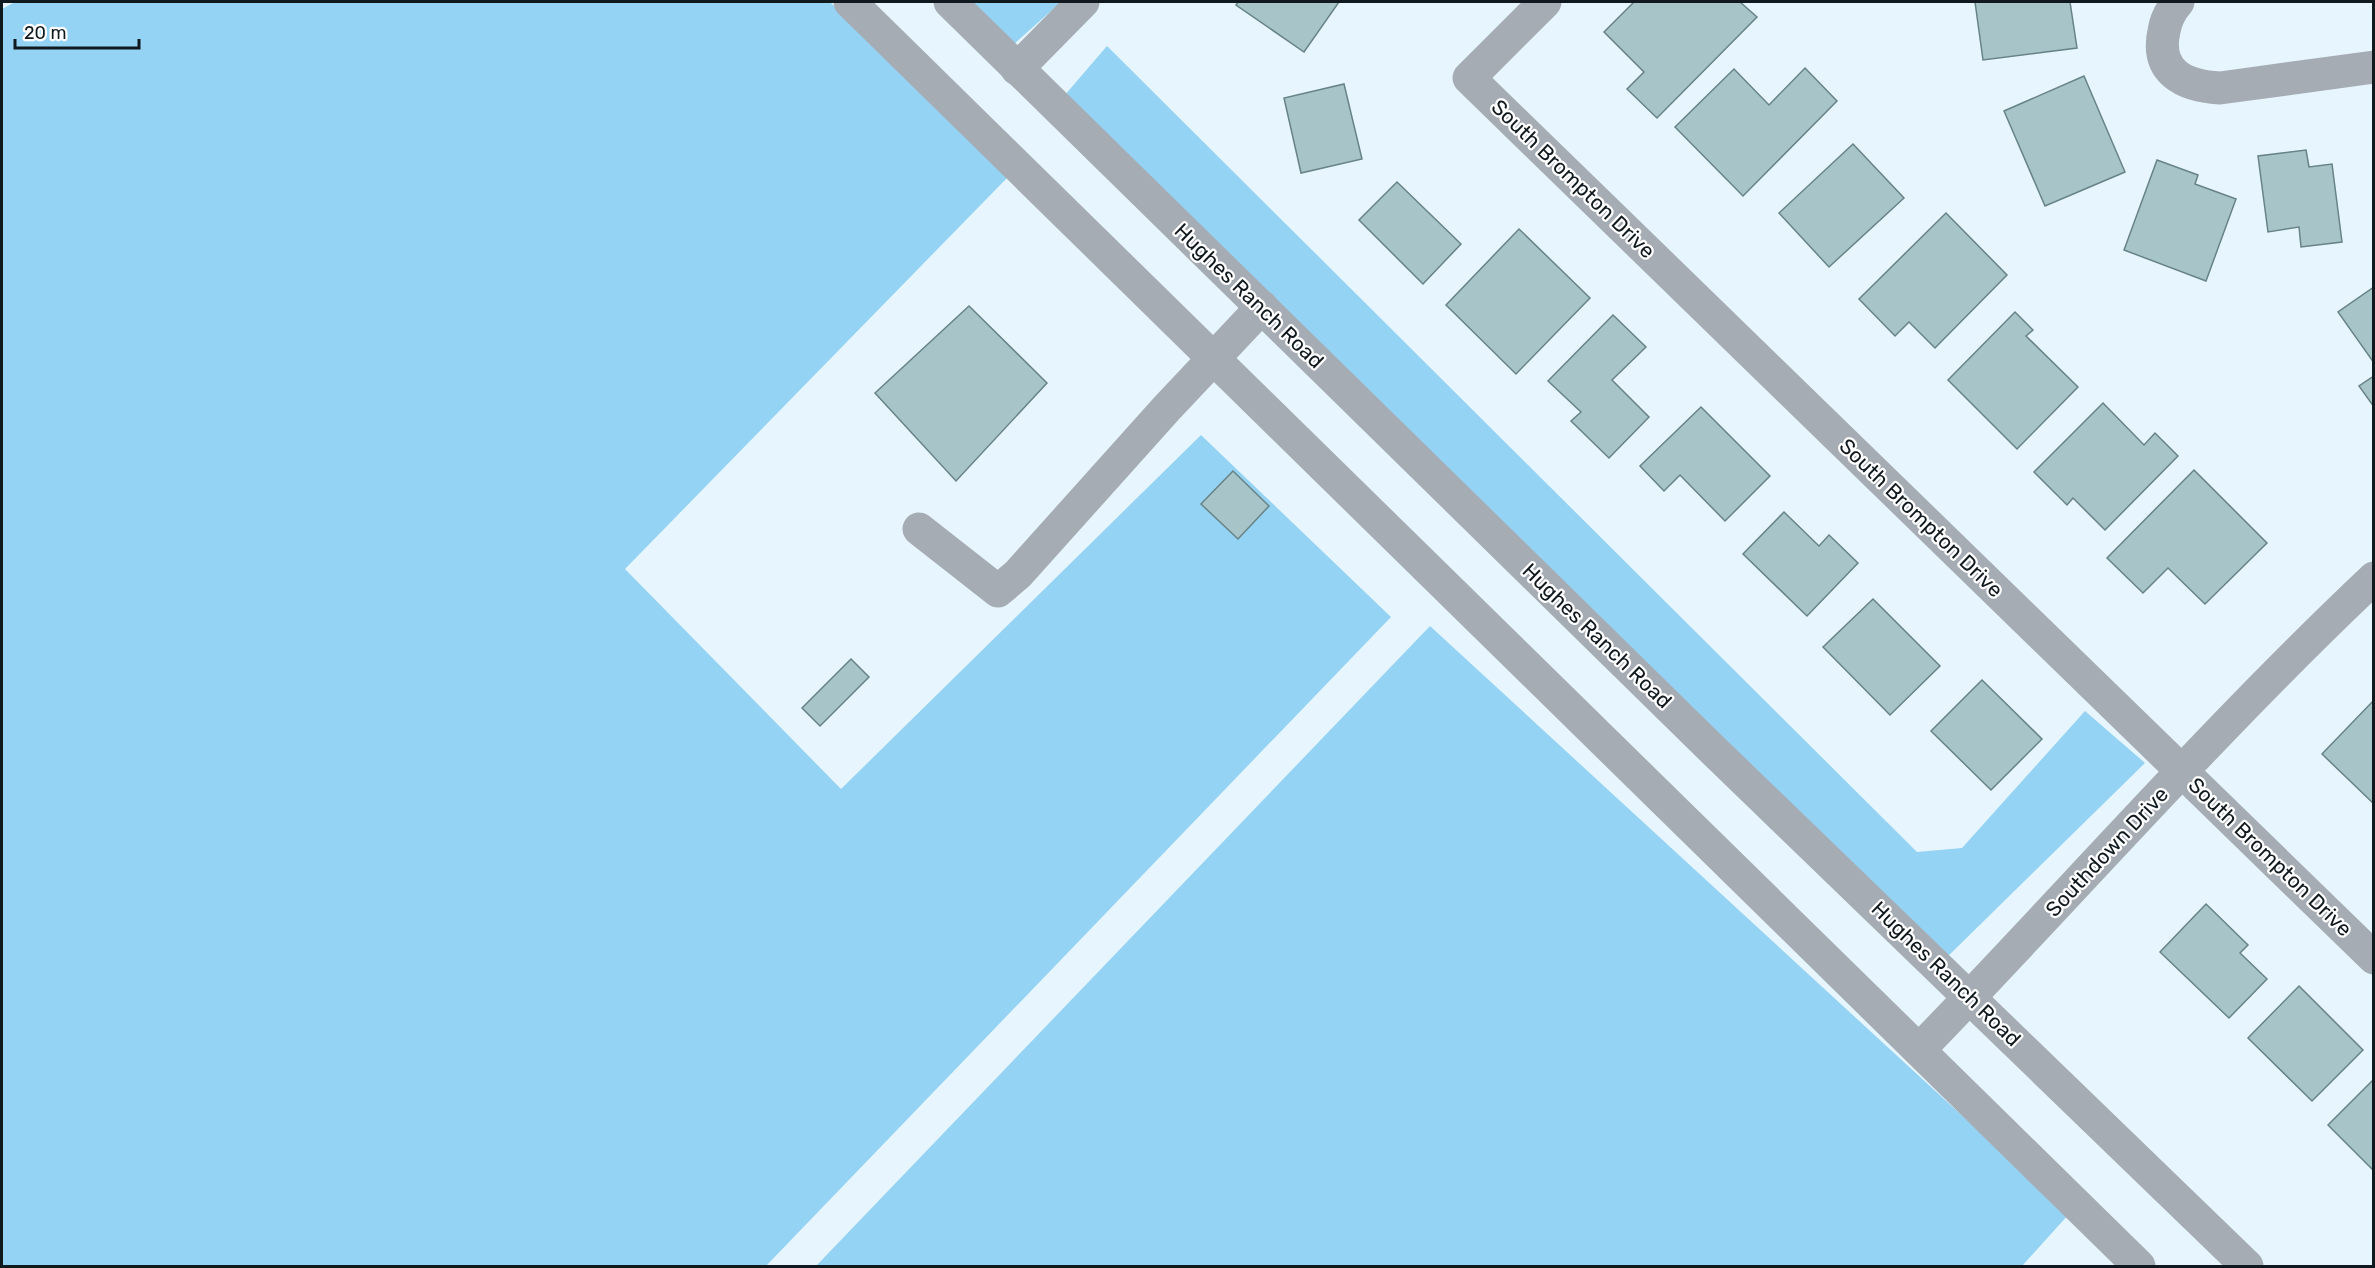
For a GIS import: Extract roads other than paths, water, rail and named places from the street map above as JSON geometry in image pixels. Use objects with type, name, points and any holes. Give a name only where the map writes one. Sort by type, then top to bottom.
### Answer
[{"type":"street","points":[[850,2],[2139,1266]]},
{"type":"street","name":"Hughes Ranch Road","points":[[950,2],[1711,748],[2247,1266]]},
{"type":"street","points":[[1017,69],[1083,2]]},
{"type":"street","name":"South Brompton Drive","points":[[1545,2],[1469,78],[2373,958]]},
{"type":"street","points":[[2178,2],[2167,17],[2162,41],[2164,62],[2173,74],[2203,87],[2220,88],[2373,67]]},
{"type":"street","points":[[919,529],[998,591],[1018,574],[1166,409],[1262,308]]},
{"type":"street","name":"Southdown Drive","points":[[1919,1050],[2182,771],[2373,578]]}]
